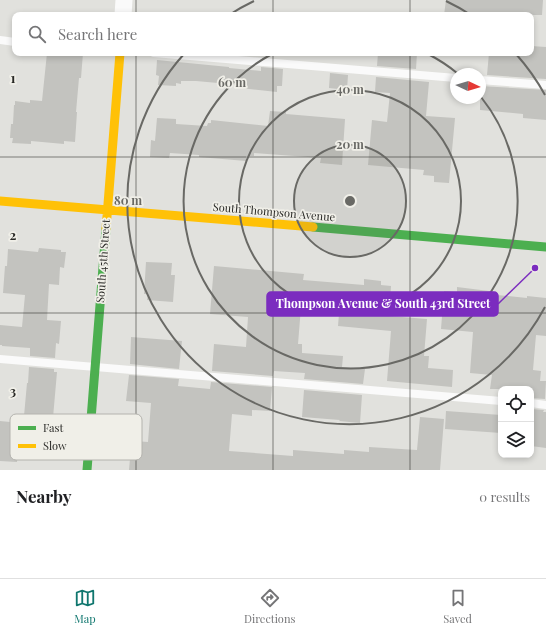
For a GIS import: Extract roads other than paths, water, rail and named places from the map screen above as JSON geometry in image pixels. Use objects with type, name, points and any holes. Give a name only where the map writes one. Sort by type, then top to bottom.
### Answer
[{"type":"main road","name":"South 45th Street","points":[[91,414],[120,56]]},
{"type":"main road","name":"South Thompson Avenue","points":[[0,201],[546,246]]},
{"type":"main road","name":"South 45th Street","points":[[87,470],[88,460]]},
{"type":"street","points":[[123,12],[124,0]]},
{"type":"lane","points":[[0,40],[12,42]]},
{"type":"lane","points":[[190,56],[450,78]]},
{"type":"lane","points":[[486,80],[546,85]]},
{"type":"lane","points":[[0,359],[498,401]]},
{"type":"lane","points":[[534,403],[546,405]]},
{"type":"place","name":"Thompson Avenue & South 43rd Street","points":[[535,268]]}]
